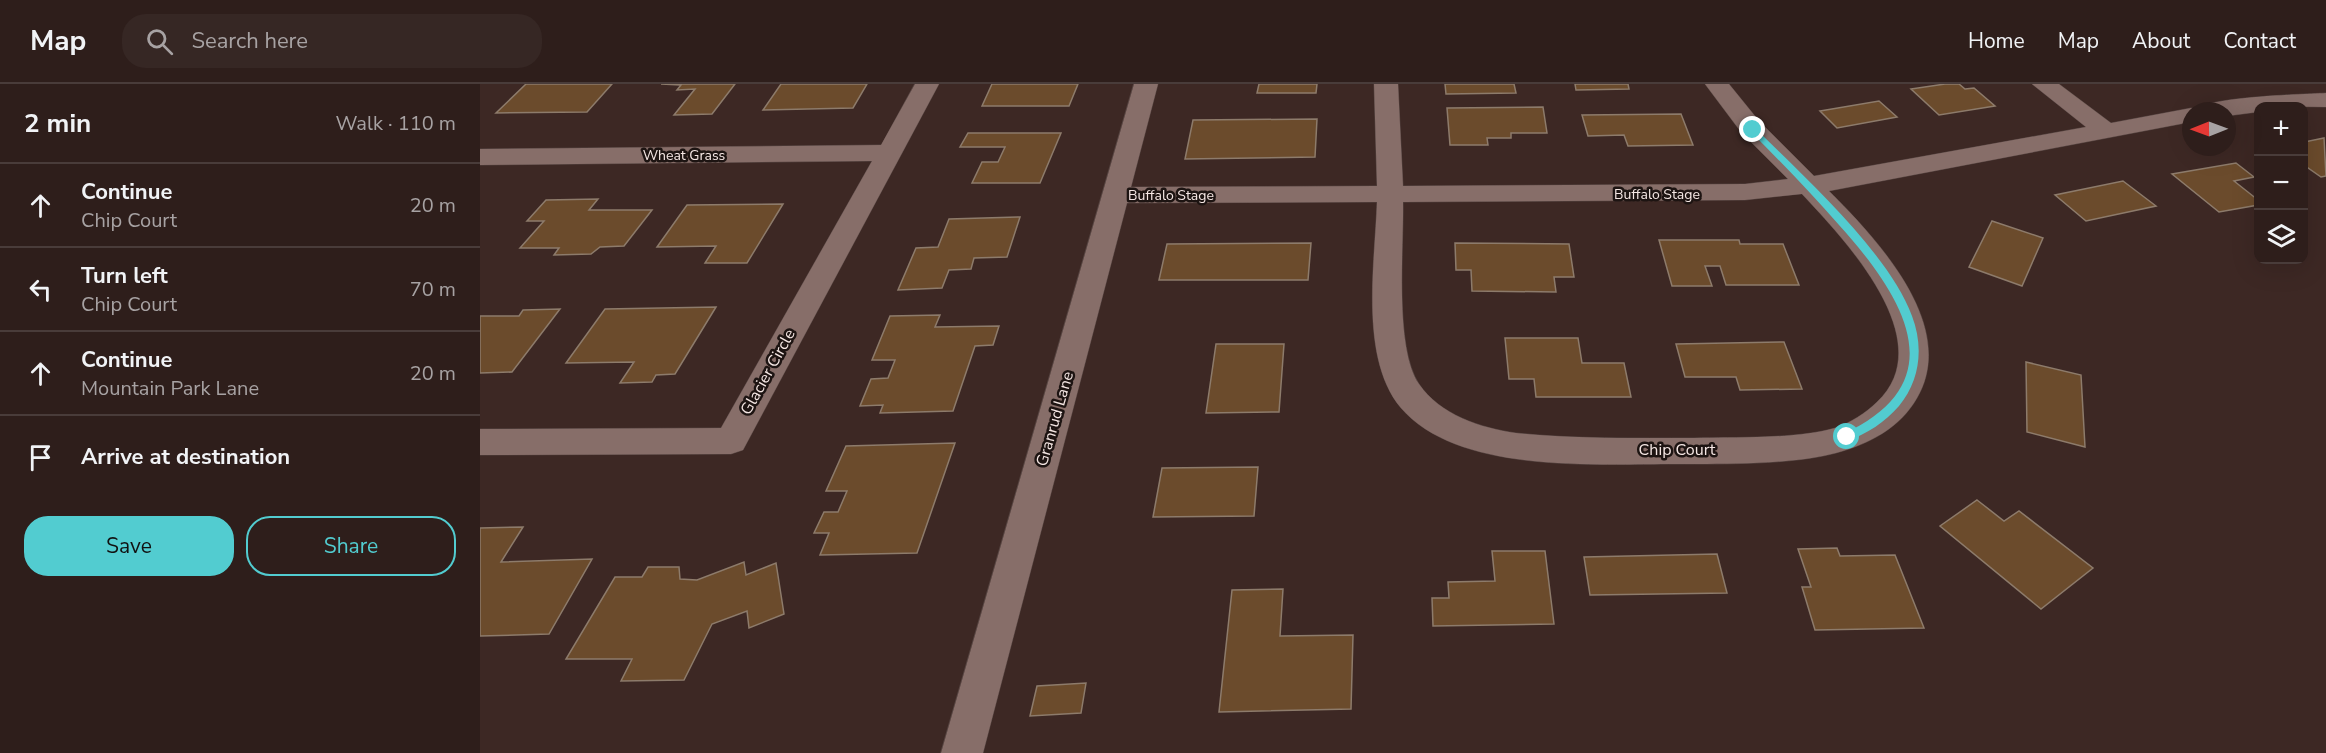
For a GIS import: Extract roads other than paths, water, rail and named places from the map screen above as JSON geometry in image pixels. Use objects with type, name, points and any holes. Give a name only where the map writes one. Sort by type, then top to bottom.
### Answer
[{"type":"street","name":"Glacier Circle","points":[[480,442],[730,441],[927,84]]},
{"type":"street","name":"Granrud Lane","points":[[962,753],[1146,84]]},
{"type":"street","name":"Chip Court","points":[[1386,84],[1390,194],[1390,343],[1395,365],[1404,387],[1418,406],[1439,422],[1494,443],[1523,447],[1654,451],[1755,450],[1819,444],[1847,437],[1870,426],[1888,411],[1904,393],[1912,375],[1913,336],[1900,299],[1864,247],[1809,186],[1753,130],[1717,84]]},
{"type":"street","points":[[2044,84],[2106,131]]},
{"type":"street","points":[[2236,107],[2276,102],[2326,100]]},
{"type":"street","name":"Buffalo Stage","points":[[1117,195],[1688,194],[1809,186],[2182,116]]},
{"type":"street","name":"Wheat Grass","points":[[480,156],[888,153]]}]
